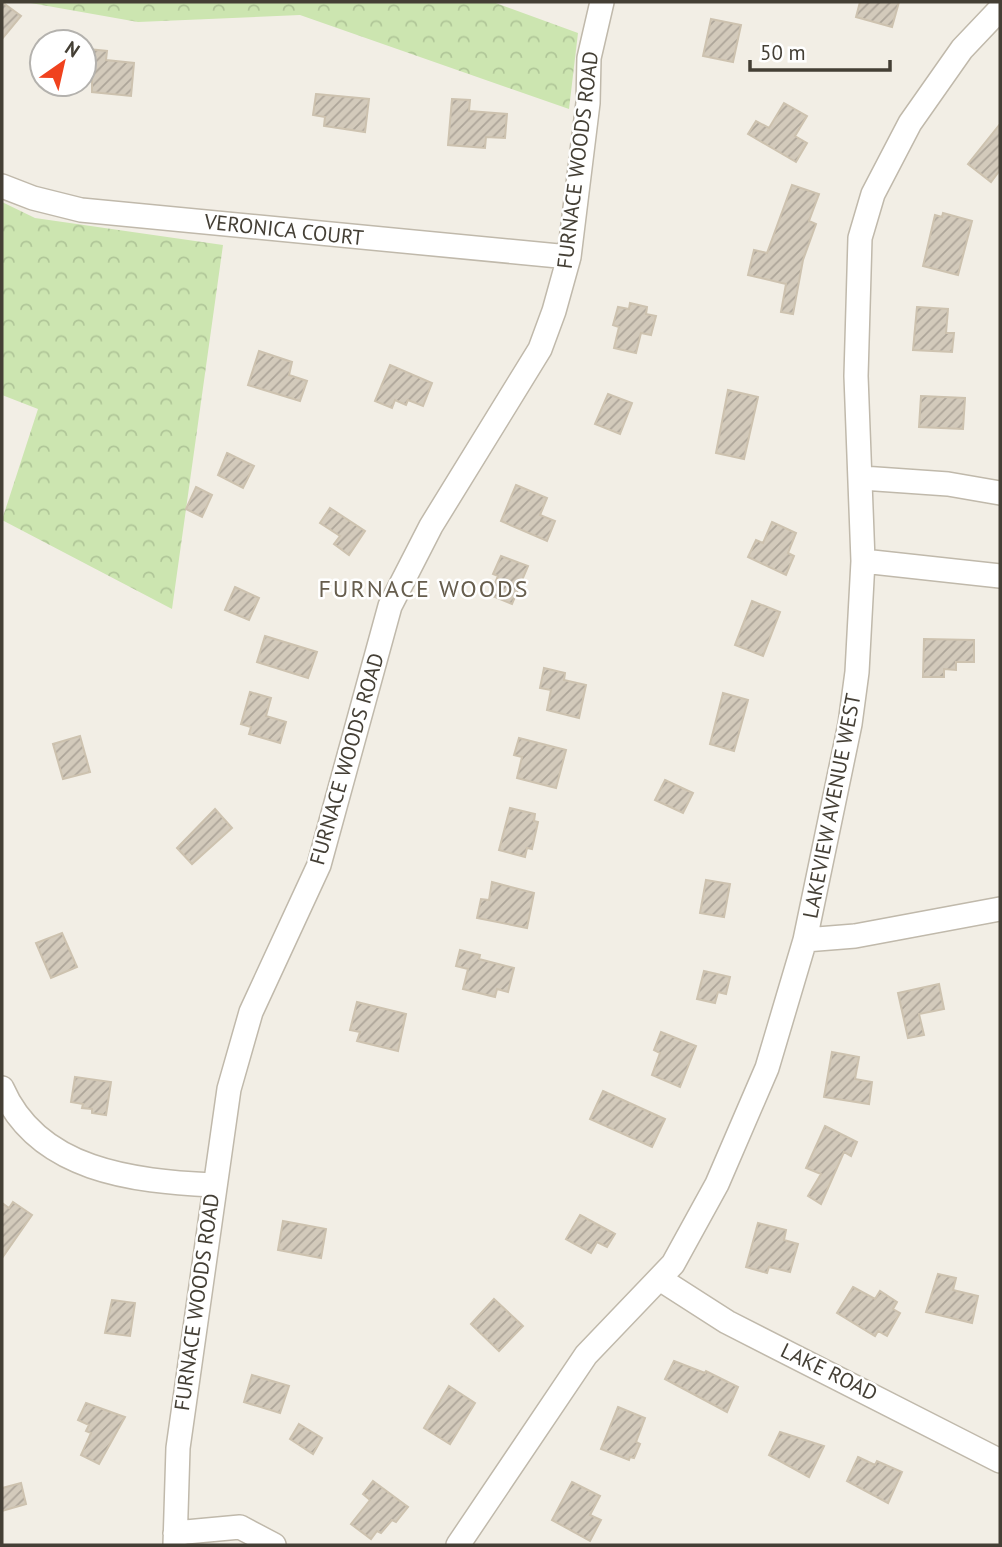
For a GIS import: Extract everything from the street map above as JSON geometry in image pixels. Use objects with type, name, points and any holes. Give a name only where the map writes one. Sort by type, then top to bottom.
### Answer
[{"type":"street","name":"FURNACE WOODS ROAD","points":[[175,1539],[178,1448],[213,1185],[229,1089],[251,1012],[319,865],[390,606],[431,526],[540,349],[569,257],[588,103],[589,58],[602,2]]},
{"type":"street","name":"LAKEVIEW AVENUE WEST","points":[[458,1545],[586,1355],[673,1264],[717,1184],[767,1068],[805,940],[850,724],[857,672],[863,561],[862,478],[856,376],[860,252],[873,194],[910,124],[962,49],[1000,9]]},
{"type":"street","name":"VERONICA COURT","points":[[2,186],[33,198],[81,210],[569,257]]},
{"type":"street","points":[[862,478],[948,484],[1000,494]]},
{"type":"street","points":[[863,561],[1000,576]]},
{"type":"street","points":[[805,940],[855,936],[1000,909]]},
{"type":"street","points":[[2,1088],[12,1112],[56,1151],[82,1164],[166,1182],[213,1185]]},
{"type":"street","name":"LAKE ROAD","points":[[660,1279],[727,1322],[859,1386],[1000,1461]]},
{"type":"street","points":[[175,1539],[240,1527],[274,1545]]},
{"type":"green space","points":[[25,2],[493,2],[578,33],[569,109],[300,15],[138,22]]},
{"type":"green space","points":[[2,202],[35,218],[223,245],[172,609],[2,520],[38,409],[2,395]]},
{"type":"building","points":[[2,2],[21,16],[2,39]]},
{"type":"building","points":[[860,2],[899,2],[892,27],[856,17]]},
{"type":"building","points":[[711,19],[741,25],[733,62],[703,56]]},
{"type":"building","points":[[98,50],[107,51],[106,60],[134,63],[131,96],[98,93]]},
{"type":"building","points":[[316,94],[369,99],[365,132],[324,126],[325,117],[313,115]]},
{"type":"building","points":[[452,99],[470,100],[469,111],[507,114],[505,138],[486,137],[485,148],[448,145]]},
{"type":"building","points":[[784,103],[807,116],[795,136],[807,143],[796,162],[748,134],[756,121],[769,128]]},
{"type":"building","points":[[1000,124],[1000,170],[991,182],[968,164]]},
{"type":"building","points":[[792,185],[819,194],[809,221],[816,224],[803,260],[793,314],[781,312],[786,284],[748,275],[754,250],[767,253]]},
{"type":"building","points":[[943,213],[972,221],[958,275],[923,266],[935,215],[942,217]]},
{"type":"building","points":[[630,303],[647,307],[646,314],[656,316],[651,335],[641,333],[636,353],[614,348],[619,327],[613,325],[618,307],[629,309]]},
{"type":"building","points":[[917,307],[948,309],[946,333],[954,333],[952,352],[913,350]]},
{"type":"building","points":[[259,351],[292,362],[289,375],[307,381],[300,401],[248,385]]},
{"type":"building","points":[[390,365],[432,383],[423,406],[408,400],[406,405],[395,400],[392,408],[375,401]]},
{"type":"building","points":[[728,390],[758,397],[744,459],[716,453]]},
{"type":"building","points":[[608,394],[632,403],[620,434],[595,424]]},
{"type":"building","points":[[921,396],[965,398],[963,429],[919,427]]},
{"type":"building","points":[[227,453],[254,466],[243,488],[218,475]]},
{"type":"building","points":[[516,485],[547,498],[540,515],[555,521],[547,541],[501,521]]},
{"type":"building","points":[[196,487],[212,495],[202,517],[186,509]]},
{"type":"building","points":[[330,508],[365,531],[349,555],[334,544],[340,536],[320,523]]},
{"type":"building","points":[[772,522],[796,533],[788,553],[794,556],[786,575],[748,557],[756,540],[763,543]]},
{"type":"building","points":[[501,556],[528,566],[512,604],[490,595],[498,576],[493,574]]},
{"type":"building","points":[[235,587],[259,598],[249,620],[225,610]]},
{"type":"building","points":[[752,601],[780,612],[763,656],[735,645]]},
{"type":"building","points":[[265,636],[317,652],[308,678],[257,662]]},
{"type":"building","points":[[924,639],[974,640],[974,662],[956,662],[956,670],[944,669],[944,677],[923,677]]},
{"type":"building","points":[[544,668],[565,673],[564,680],[586,685],[579,718],[547,710],[551,690],[540,688]]},
{"type":"building","points":[[250,692],[271,698],[266,716],[286,722],[280,743],[249,734],[251,727],[241,724]]},
{"type":"building","points":[[723,693],[748,700],[734,751],[710,744]]},
{"type":"building","points":[[80,736],[90,772],[63,779],[53,744]]},
{"type":"building","points":[[519,738],[566,750],[556,788],[517,778],[522,757],[514,755]]},
{"type":"building","points":[[665,780],[693,793],[683,813],[655,800]]},
{"type":"building","points":[[510,808],[535,814],[534,821],[538,822],[532,849],[527,848],[525,857],[499,850]]},
{"type":"building","points":[[215,809],[232,828],[192,864],[177,848]]},
{"type":"building","points":[[706,880],[730,884],[724,917],[700,913]]},
{"type":"building","points":[[492,882],[534,893],[527,928],[477,918],[481,899],[489,900]]},
{"type":"building","points":[[62,933],[77,967],[51,978],[36,943]]},
{"type":"building","points":[[460,950],[480,955],[479,959],[514,968],[508,992],[497,989],[495,997],[463,989],[468,969],[456,966]]},
{"type":"building","points":[[704,971],[730,977],[726,994],[718,992],[715,1003],[697,999]]},
{"type":"building","points":[[939,984],[944,1009],[919,1014],[924,1035],[908,1038],[898,993]]},
{"type":"building","points":[[357,1002],[406,1014],[398,1051],[357,1041],[360,1032],[350,1030]]},
{"type":"building","points":[[661,1032],[696,1046],[680,1087],[652,1075],[660,1053],[654,1050]]},
{"type":"building","points":[[832,1052],[859,1057],[855,1079],[872,1082],[869,1104],[824,1097]]},
{"type":"building","points":[[75,1077],[111,1082],[106,1115],[92,1113],[92,1109],[82,1108],[83,1104],[71,1102]]},
{"type":"building","points":[[603,1091],[665,1119],[652,1147],[590,1119]]},
{"type":"building","points":[[825,1126],[857,1142],[851,1156],[844,1152],[821,1204],[808,1196],[821,1174],[806,1168]]},
{"type":"building","points":[[13,1202],[32,1215],[2,1258],[2,1203],[9,1208]]},
{"type":"building","points":[[580,1215],[615,1234],[607,1247],[597,1242],[591,1253],[566,1239]]},
{"type":"building","points":[[283,1221],[326,1229],[321,1258],[278,1250]]},
{"type":"building","points":[[758,1223],[786,1230],[784,1240],[798,1244],[790,1272],[769,1267],[767,1273],[746,1267]]},
{"type":"building","points":[[938,1274],[956,1278],[953,1290],[978,1296],[972,1323],[926,1312]]},
{"type":"building","points":[[853,1287],[875,1299],[880,1291],[897,1302],[893,1309],[900,1313],[887,1336],[878,1331],[875,1336],[837,1313]]},
{"type":"building","points":[[494,1299],[523,1326],[499,1351],[471,1324]]},
{"type":"building","points":[[112,1300],[135,1303],[130,1336],[105,1333]]},
{"type":"building","points":[[674,1361],[705,1373],[706,1371],[738,1387],[727,1412],[665,1379]]},
{"type":"building","points":[[252,1375],[289,1386],[280,1413],[244,1402]]},
{"type":"building","points":[[449,1386],[475,1403],[450,1444],[424,1428]]},
{"type":"building","points":[[86,1403],[125,1417],[99,1464],[81,1455],[91,1433],[86,1431],[89,1425],[78,1420]]},
{"type":"building","points":[[618,1407],[645,1418],[636,1442],[640,1444],[634,1458],[630,1457],[629,1460],[601,1449]]},
{"type":"building","points":[[299,1424],[322,1438],[313,1454],[290,1439]]},
{"type":"building","points":[[780,1432],[824,1446],[809,1477],[769,1455]]},
{"type":"building","points":[[858,1457],[875,1465],[877,1461],[902,1472],[888,1503],[847,1481]]},
{"type":"building","points":[[373,1481],[408,1507],[396,1522],[392,1520],[381,1533],[377,1531],[371,1539],[351,1524],[370,1500],[363,1494]]},
{"type":"building","points":[[572,1482],[600,1496],[590,1515],[601,1520],[590,1541],[552,1520]]},
{"type":"building","points":[[21,1483],[26,1504],[2,1511],[2,1488]]},
{"type":"district","name":"FURNACE WOODS","points":[[424,589]]}]
